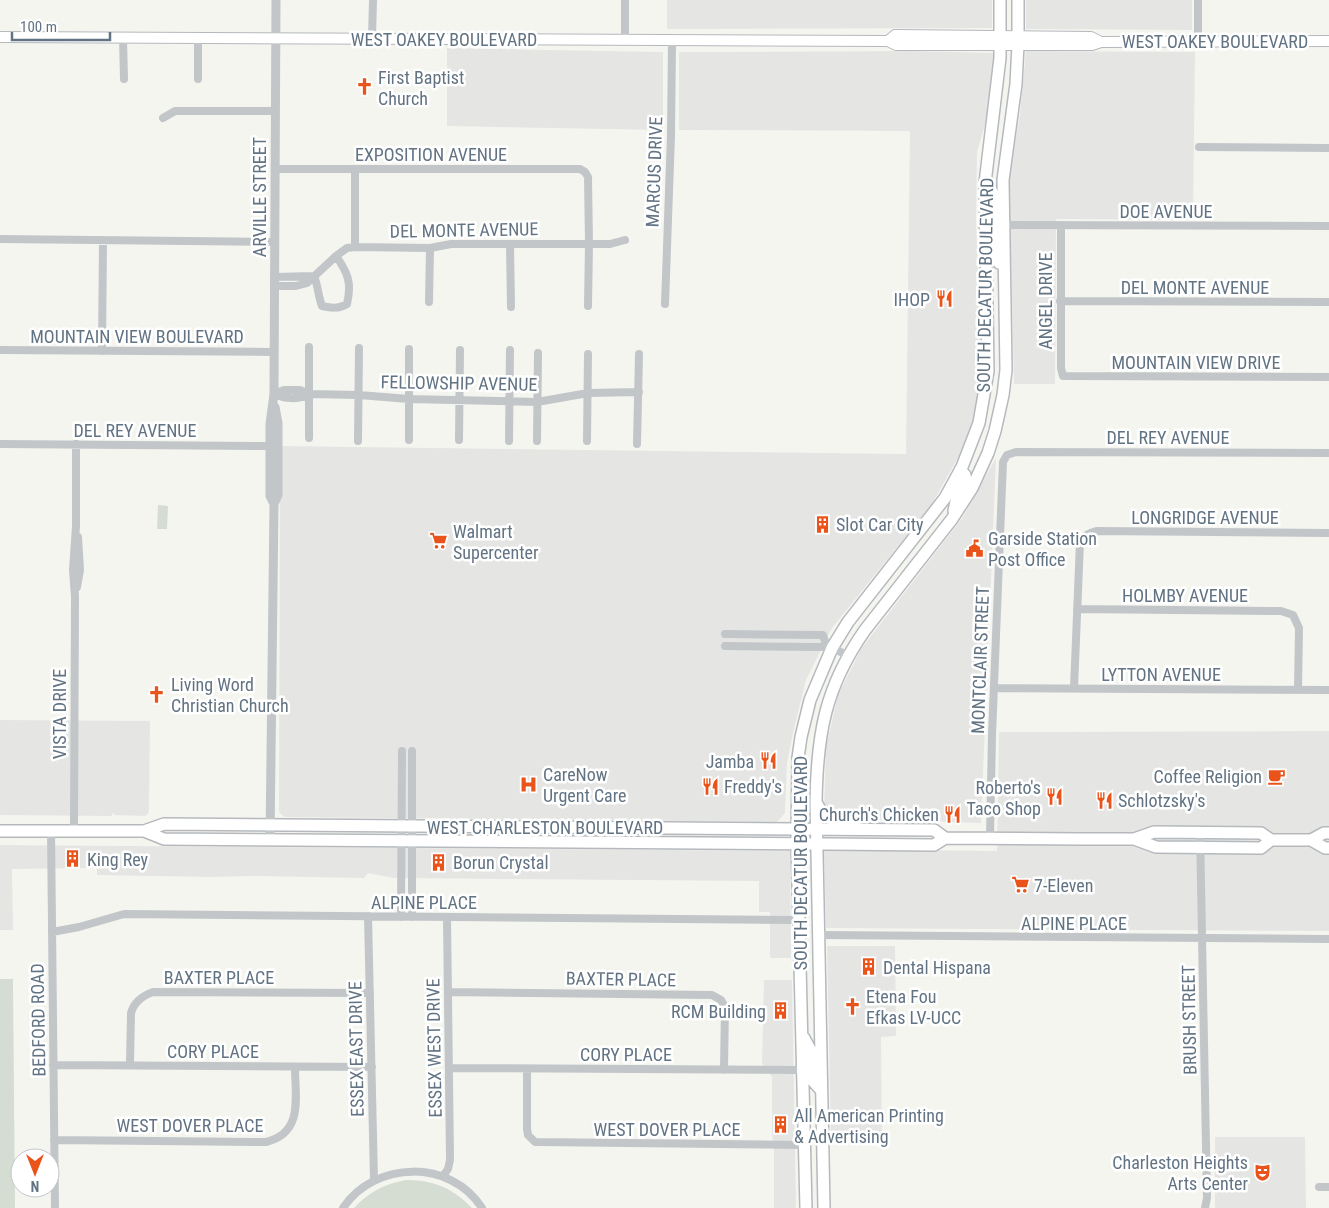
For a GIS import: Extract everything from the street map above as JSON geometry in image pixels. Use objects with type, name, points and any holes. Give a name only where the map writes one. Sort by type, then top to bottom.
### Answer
[{"type":"main road","name":"SOUTH DECATUR BOULEVARD","points":[[806,1208],[797,844],[798,758],[802,732],[812,694],[829,646],[940,505],[960,470],[979,423],[986,385],[988,350],[985,178],[997,87],[1000,0]]},
{"type":"main road","name":"SOUTH DECATUR BOULEVARD","points":[[824,1208],[816,802],[818,751],[822,725],[832,692],[848,656],[870,622],[953,518],[972,488],[993,436],[1000,408],[1006,356],[1003,175],[1016,84],[1018,0]]},
{"type":"main road","name":"WEST OAKEY BOULEVARD","points":[[0,37],[888,40],[896,44],[1018,40],[1092,45],[1101,42],[1329,41]]},
{"type":"main road","points":[[985,178],[993,194],[995,222],[1003,225]]},
{"type":"main road","points":[[985,226],[992,228],[994,232],[996,254],[1004,276]]},
{"type":"main road","points":[[953,518],[957,497],[966,480],[960,470]]},
{"type":"main road","points":[[816,802],[823,815],[828,819],[851,822],[868,829]]},
{"type":"main road","name":"WEST CHARLESTON BOULEVARD","points":[[144,832],[164,824],[270,825],[531,842],[934,845],[945,838],[1134,839],[1156,847],[1261,848],[1271,840]]},
{"type":"main road","points":[[531,842],[591,834],[598,828]]},
{"type":"main road","name":"WEST CHARLESTON BOULEVARD","points":[[0,831],[144,832],[164,839],[270,840],[406,833],[598,828],[817,828],[934,830],[945,838]]},
{"type":"main road","points":[[611,842],[620,835],[631,835],[659,828]]},
{"type":"main road","name":"WEST CHARLESTON BOULEVARD","points":[[1134,839],[1154,832],[1261,832],[1271,840],[1311,840],[1324,833],[1329,833]]},
{"type":"main road","name":"WEST CHARLESTON BOULEVARD","points":[[1311,840],[1325,848],[1329,848]]},
{"type":"main road","points":[[802,1033],[811,1051],[813,1062],[821,1067]]},
{"type":"main road","points":[[802,1070],[812,1070],[813,1081],[821,1090]]},
{"type":"street","name":"ARVILLE STREET","points":[[270,840],[274,504],[278,496],[278,424],[274,394],[276,0]]},
{"type":"street","points":[[372,38],[373,0]]},
{"type":"street","points":[[625,0],[625,40]]},
{"type":"street","points":[[1198,0],[1198,41]]},
{"type":"street","points":[[123,38],[124,79]]},
{"type":"street","points":[[198,38],[198,78]]},
{"type":"street","name":"MARCUS DRIVE","points":[[665,304],[671,135],[672,40]]},
{"type":"street","points":[[163,118],[175,111],[275,111]]},
{"type":"street","points":[[1198,147],[1329,148]]},
{"type":"street","name":"EXPOSITION AVENUE","points":[[275,168],[580,169],[588,177],[589,244]]},
{"type":"street","points":[[355,169],[355,247]]},
{"type":"street","name":"DOE AVENUE","points":[[1003,225],[1329,226]]},
{"type":"street","name":"ANGEL DRIVE","points":[[1060,226],[1060,368],[1063,376]]},
{"type":"street","points":[[0,239],[275,242]]},
{"type":"street","points":[[102,351],[103,240]]},
{"type":"street","name":"DEL MONTE AVENUE","points":[[274,282],[307,283],[336,256],[347,248],[355,247],[430,248],[451,244],[610,244],[625,240]]},
{"type":"street","points":[[588,306],[589,244]]},
{"type":"street","points":[[510,245],[511,307]]},
{"type":"street","points":[[429,302],[430,248]]},
{"type":"street","points":[[314,276],[318,284],[319,299],[322,306],[342,308],[347,304],[349,279],[347,272],[336,256]]},
{"type":"street","name":"DEL MONTE AVENUE","points":[[1060,301],[1329,302]]},
{"type":"street","points":[[309,347],[309,438]]},
{"type":"street","points":[[358,440],[359,348]]},
{"type":"street","points":[[409,349],[409,440]]},
{"type":"street","name":"MOUNTAIN VIEW BOULEVARD","points":[[0,350],[274,352]]},
{"type":"street","points":[[459,440],[460,350]]},
{"type":"street","points":[[509,441],[510,350]]},
{"type":"street","points":[[537,441],[538,353]]},
{"type":"street","points":[[586,441],[588,354]]},
{"type":"street","points":[[637,444],[639,354]]},
{"type":"street","name":"MOUNTAIN VIEW DRIVE","points":[[1063,376],[1329,377]]},
{"type":"street","name":"FELLOWSHIP AVENUE","points":[[274,394],[284,398],[300,398],[309,394],[459,401],[537,402],[588,393],[639,392]]},
{"type":"street","name":"ARVILLE STREET","points":[[274,394],[270,424],[270,496],[274,504]]},
{"type":"street","points":[[270,446],[278,439]]},
{"type":"street","name":"DEL REY AVENUE","points":[[0,444],[270,446]]},
{"type":"street","name":"VISTA DRIVE","points":[[74,831],[75,597],[73,570],[76,526],[76,444]]},
{"type":"street","name":"DEL REY AVENUE","points":[[1008,455],[1016,452],[1329,453]]},
{"type":"street","name":"MONTCLAIR STREET","points":[[990,838],[1003,462],[1008,455]]},
{"type":"street","points":[[270,482],[278,476]]},
{"type":"street","name":"LONGRIDGE AVENUE","points":[[1076,609],[1080,542],[1083,537],[1097,531],[1329,533]]},
{"type":"street","points":[[1074,688],[1076,609]]},
{"type":"street","name":"HOLMBY AVENUE","points":[[1076,609],[1281,611],[1293,615],[1299,628],[1298,690]]},
{"type":"street","points":[[725,634],[823,635],[829,646],[848,656]]},
{"type":"street","points":[[725,646],[829,646]]},
{"type":"street","name":"LYTTON AVENUE","points":[[994,688],[1329,690]]},
{"type":"street","points":[[402,751],[412,917]]},
{"type":"street","points":[[401,917],[412,751]]},
{"type":"street","name":"BEDFORD ROAD","points":[[51,831],[55,1208]]},
{"type":"street","name":"BRUSH STREET","points":[[1200,832],[1203,939],[1205,1208]]},
{"type":"street","name":"ALPINE PLACE","points":[[52,932],[79,927],[124,914],[799,920]]},
{"type":"street","name":"ESSEX EAST DRIVE","points":[[368,916],[374,1180]]},
{"type":"street","name":"ESSEX WEST DRIVE","points":[[443,1176],[448,1169],[450,1160],[447,917]]},
{"type":"street","name":"ALPINE PLACE","points":[[819,935],[1329,939]]},
{"type":"street","name":"BAXTER PLACE","points":[[130,1065],[131,1013],[136,1002],[146,994],[153,992],[370,993]]},
{"type":"street","name":"BAXTER PLACE","points":[[448,992],[712,995],[721,1000],[724,1007],[724,1070]]},
{"type":"street","name":"CORY PLACE","points":[[53,1065],[372,1067]]},
{"type":"street","name":"WEST DOVER PLACE","points":[[54,1140],[266,1142],[274,1140],[286,1132],[294,1120],[295,1067]]},
{"type":"street","name":"CORY PLACE","points":[[449,1068],[802,1070]]},
{"type":"street","name":"WEST DOVER PLACE","points":[[527,1069],[527,1129],[531,1139],[541,1143],[804,1145]]},
{"type":"street","points":[[344,1208],[360,1190],[374,1180],[392,1173],[412,1171],[443,1176],[466,1189],[482,1208]]},
{"type":"street","points":[[1319,1187],[1329,1187]]},
{"type":"shaded area","points":[[667,0],[992,0],[992,28],[667,29]]},
{"type":"shaded area","points":[[1026,0],[1192,0],[1192,30],[1026,29]]},
{"type":"shaded area","points":[[447,48],[663,52],[663,130],[447,126]]},
{"type":"shaded area","points":[[911,51],[994,53],[991,104],[977,152],[976,220],[982,376],[975,418],[960,454],[932,504],[832,628],[806,680],[787,763],[785,813],[777,822],[284,817],[279,812],[280,446],[906,454],[910,131],[679,130],[679,52]]},
{"type":"shaded area","points":[[1026,51],[1195,52],[1193,220],[1056,219],[1055,384],[1014,384],[1009,177],[1020,114]]},
{"type":"shaded area","points":[[996,458],[981,823],[832,817],[824,811],[826,747],[838,695],[861,649],[963,517]]},
{"type":"shaded area","points":[[158,505],[168,506],[167,529],[157,529]]},
{"type":"shaded area","points":[[0,720],[150,721],[148,814],[145,816],[115,815],[112,813],[112,816],[0,815]]},
{"type":"shaded area","points":[[1329,731],[1329,931],[826,928],[824,849],[997,851],[999,732]]},
{"type":"shaded area","points":[[0,845],[790,851],[791,958],[770,958],[770,912],[759,912],[759,881],[394,878],[368,873],[364,878],[210,877],[97,875],[97,868],[12,869],[13,930],[0,930]]},
{"type":"shaded area","points":[[827,946],[895,946],[896,1036],[881,1037],[882,1136],[831,1136]]},
{"type":"shaded area","points":[[0,979],[13,979],[14,1148],[10,1148],[10,1198],[15,1198],[15,1208],[0,1208]]},
{"type":"shaded area","points":[[764,980],[792,980],[796,1208],[774,1208],[772,1077],[762,1063]]},
{"type":"shaded area","points":[[1215,1137],[1305,1137],[1306,1208],[1215,1208]]},
{"type":"shaded area","points":[[406,1180],[416,1180],[442,1186],[457,1195],[472,1208],[354,1208],[365,1197],[377,1190]]},
{"type":"place","name":"First Baptist Church","points":[[364,87]]},
{"type":"place","name":"IHOP","points":[[944,299]]},
{"type":"place","name":"Slot Car City","points":[[822,524]]},
{"type":"place","name":"Walmart Supercenter","points":[[439,541]]},
{"type":"place","name":"Garside Station Post Office","points":[[974,548]]},
{"type":"place","name":"Living Word Christian Church","points":[[157,694]]},
{"type":"place","name":"Jamba","points":[[768,761]]},
{"type":"place","name":"Coffee Religion","points":[[1276,776]]},
{"type":"place","name":"CareNow Urgent Care","points":[[529,784]]},
{"type":"place","name":"Freddy's","points":[[710,786]]},
{"type":"place","name":"Roberto's Taco Shop","points":[[1055,797]]},
{"type":"place","name":"Schlotzsky's","points":[[1104,800]]},
{"type":"place","name":"Church's Chicken","points":[[953,814]]},
{"type":"place","name":"King Rey","points":[[73,859]]},
{"type":"place","name":"Borun Crystal","points":[[439,862]]},
{"type":"place","name":"7-Eleven","points":[[1020,885]]},
{"type":"place","name":"Dental Hispana","points":[[869,967]]},
{"type":"place","name":"Etena Fou Efkas LV-UCC","points":[[852,1006]]},
{"type":"place","name":"RCM Building","points":[[780,1011]]},
{"type":"place","name":"All American Printing & Advertising","points":[[780,1125]]},
{"type":"place","name":"Charleston Heights Arts Center","points":[[1262,1172]]}]
